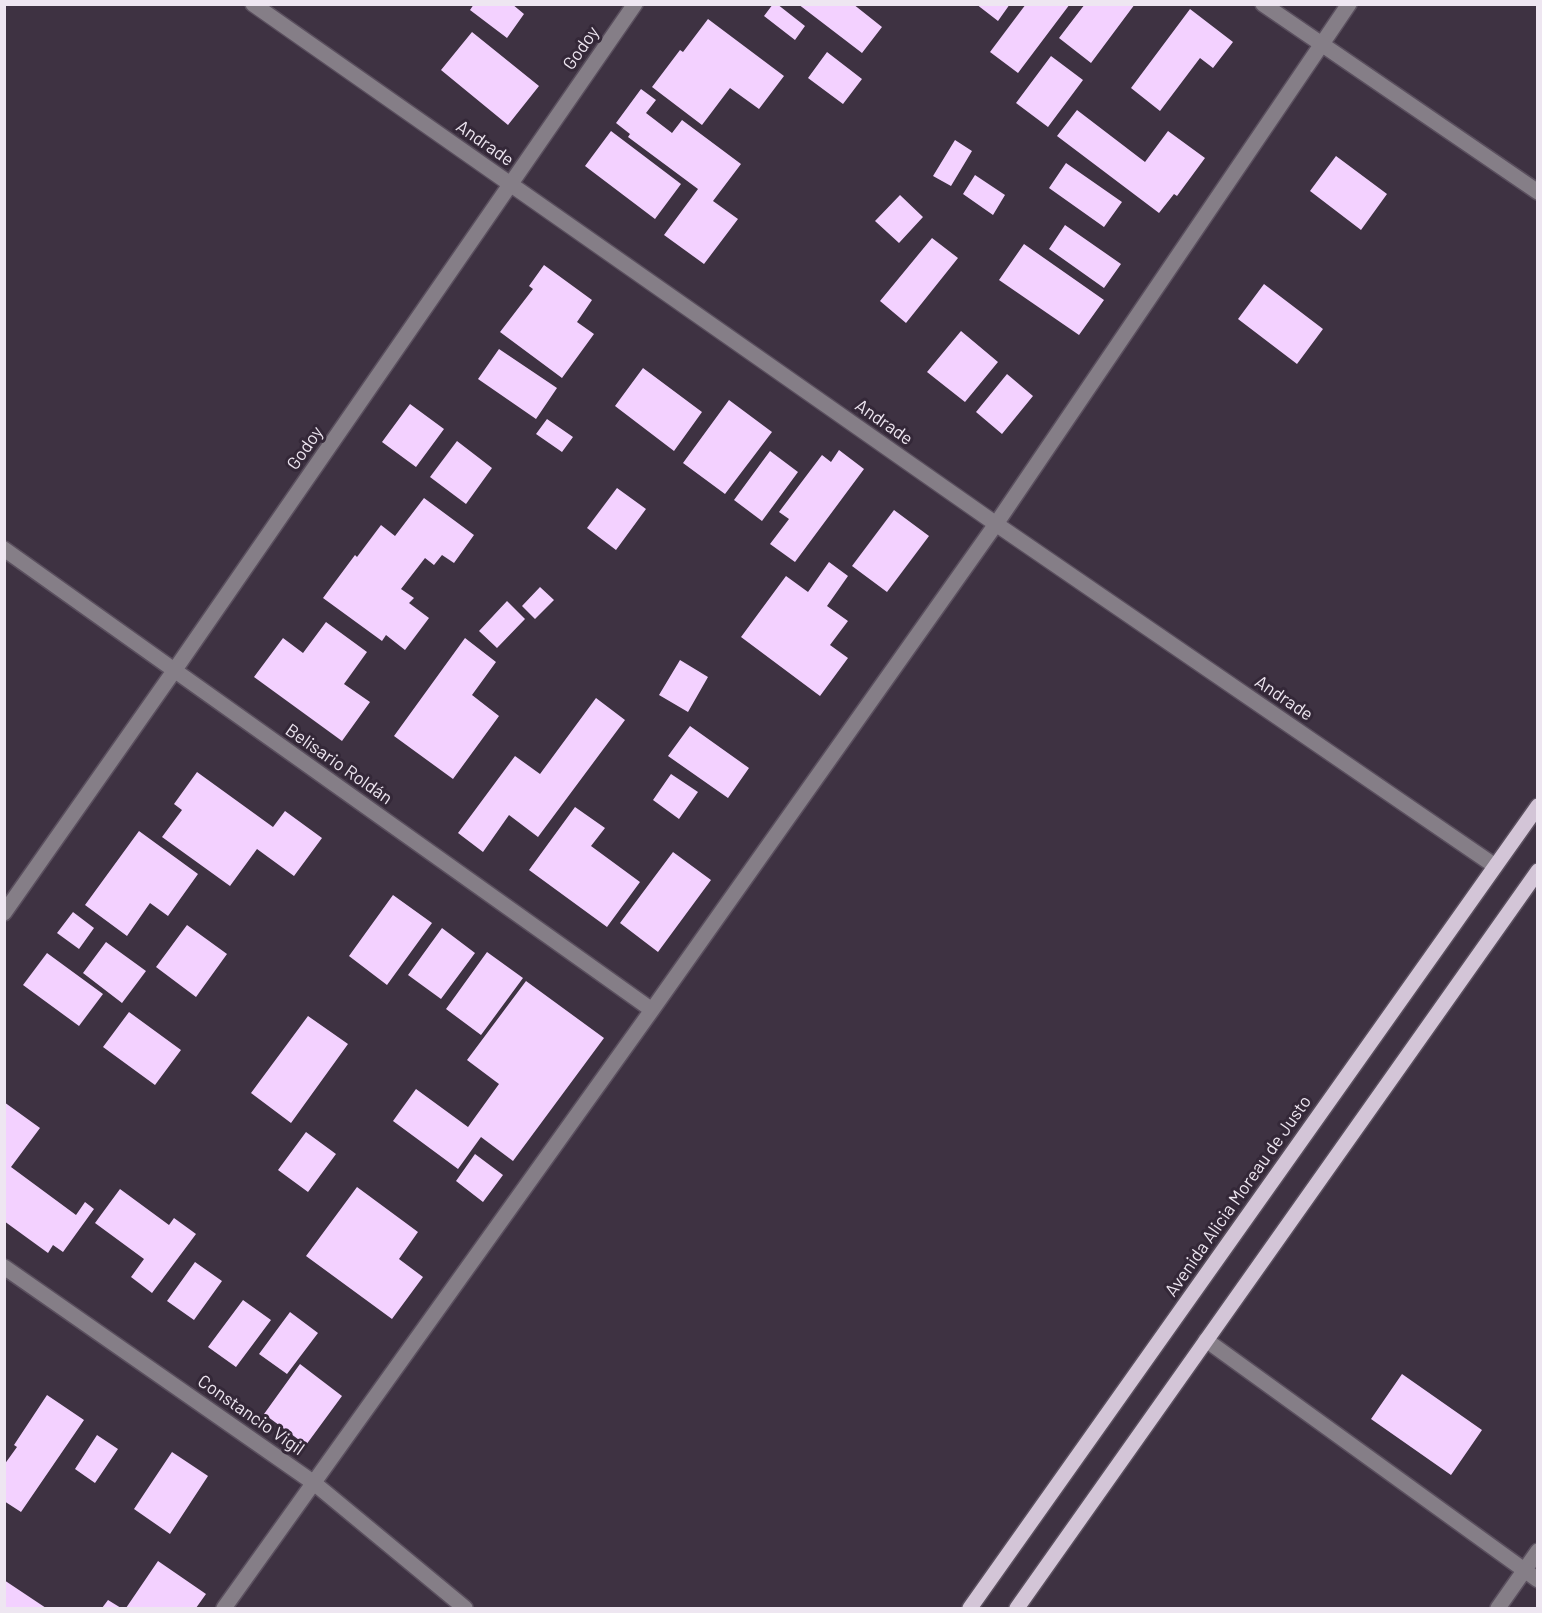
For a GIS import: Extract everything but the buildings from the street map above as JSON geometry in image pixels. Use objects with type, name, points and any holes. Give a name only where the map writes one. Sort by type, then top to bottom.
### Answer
[{"type":"main road","name":"Avenida Alicia Moreau de Justo","points":[[970,1608],[1538,806]]},
{"type":"main road","points":[[1017,1608],[1538,871]]},
{"type":"street","name":"Andrade","points":[[253,4],[996,524],[1495,866]]},
{"type":"street","name":"Godoy","points":[[4,913],[635,4]]},
{"type":"street","points":[[1263,4],[1538,192]]},
{"type":"street","points":[[224,1608],[996,524],[1348,4]]},
{"type":"street","name":"Belisario Roldán","points":[[4,549],[652,1010]]},
{"type":"street","name":"Constancio Vigil","points":[[4,1267],[314,1483],[465,1608]]},
{"type":"street","points":[[1206,1340],[1538,1580]]},
{"type":"street","points":[[1497,1608],[1538,1551]]}]
